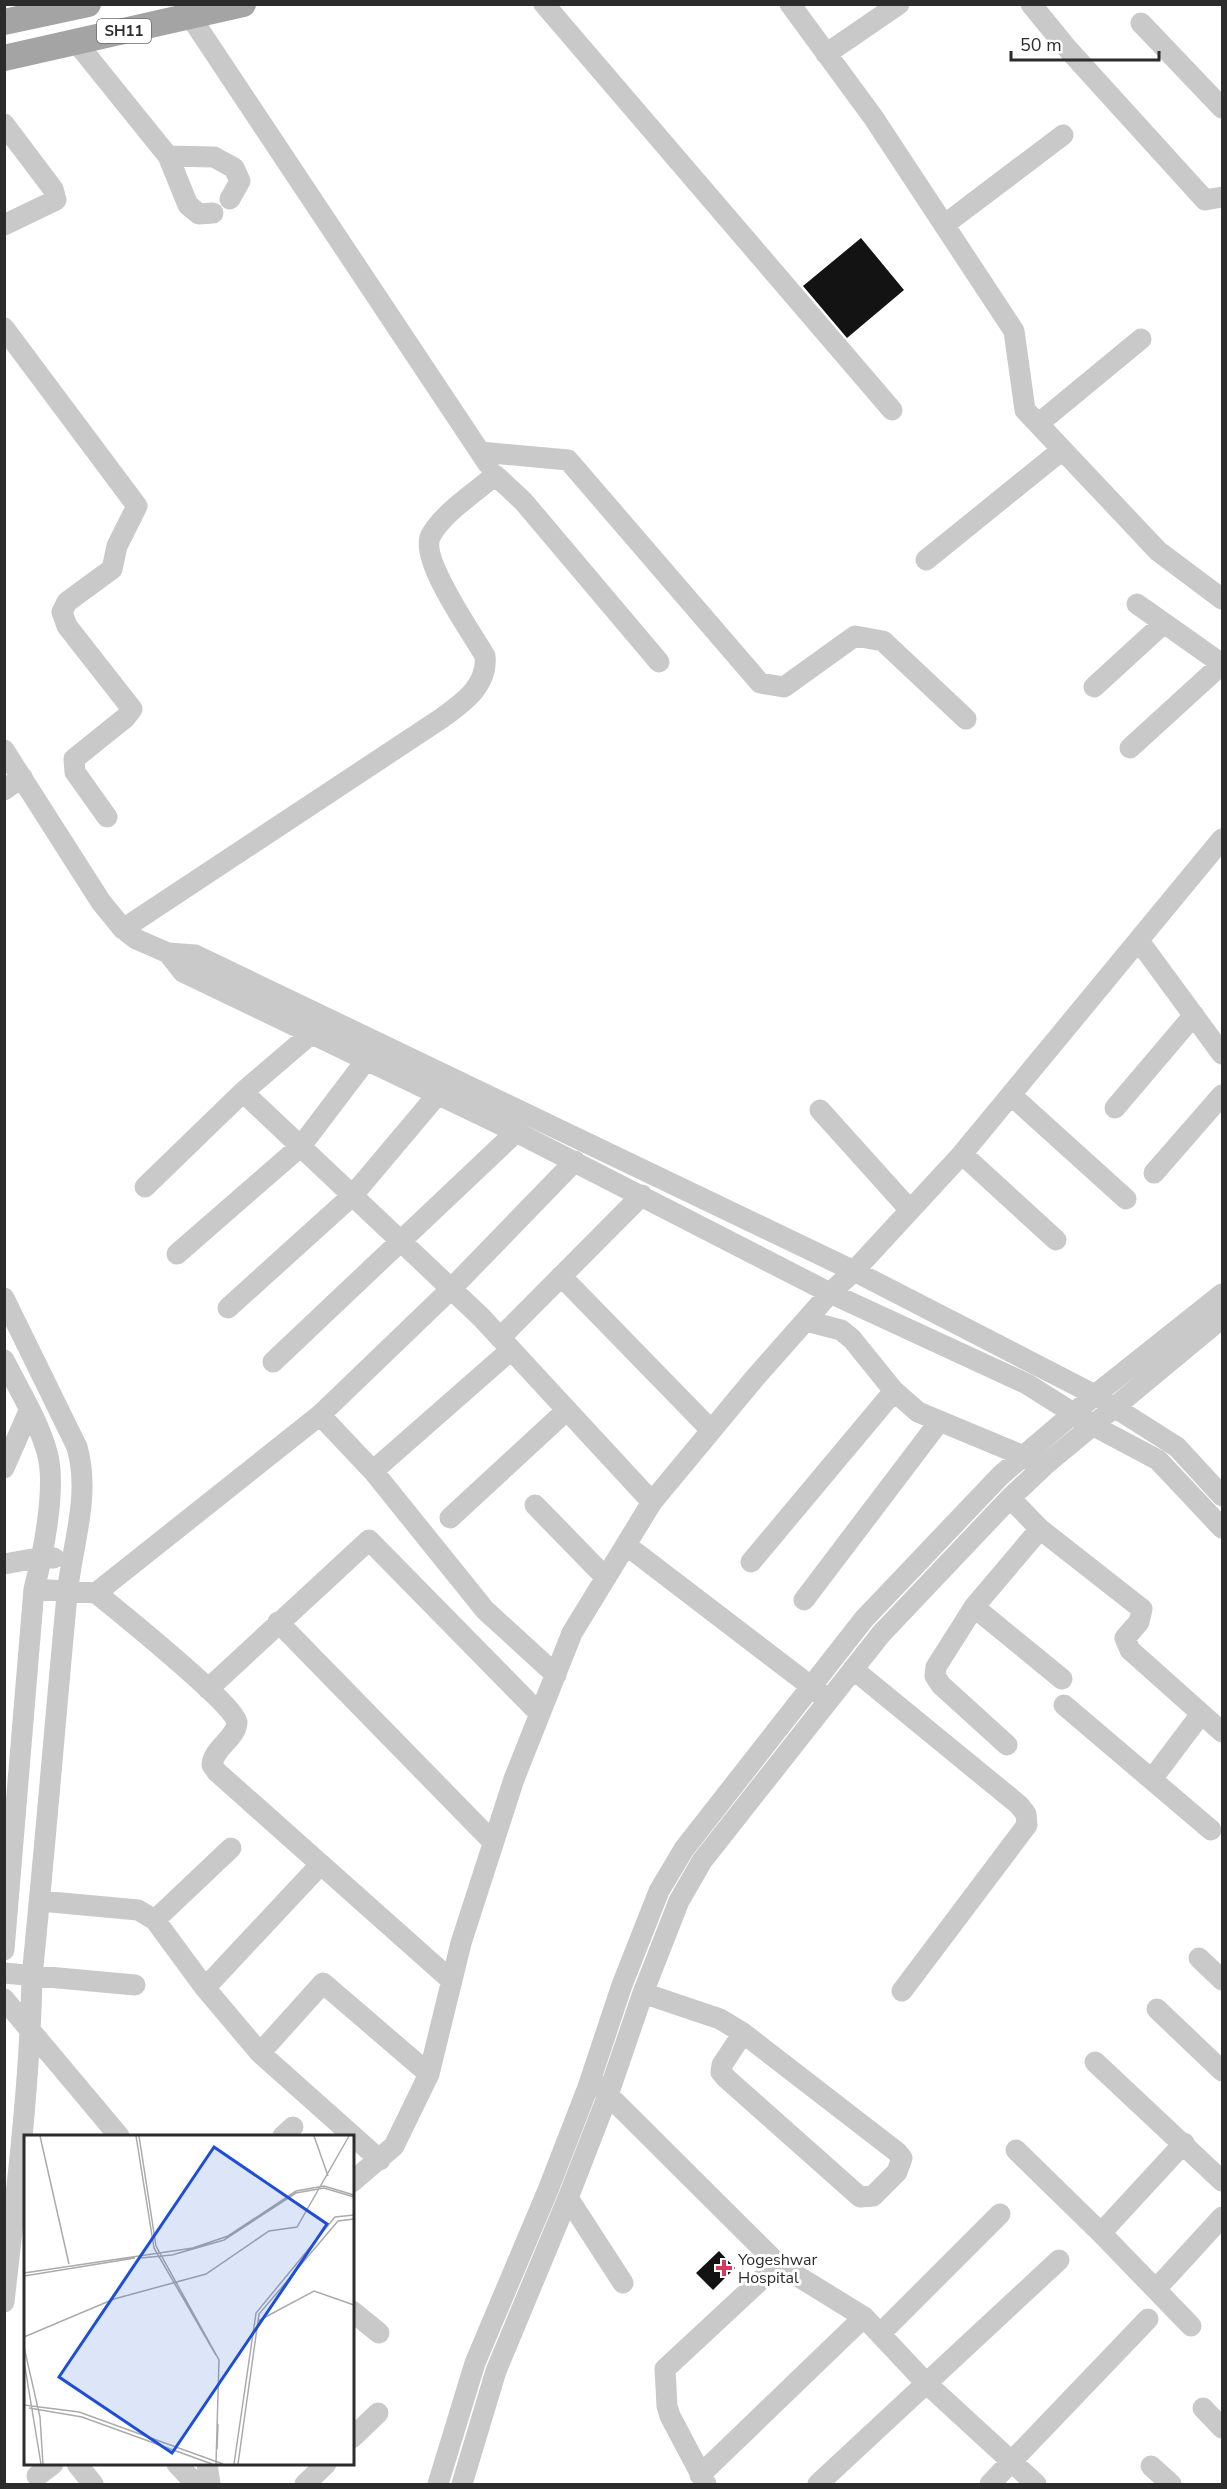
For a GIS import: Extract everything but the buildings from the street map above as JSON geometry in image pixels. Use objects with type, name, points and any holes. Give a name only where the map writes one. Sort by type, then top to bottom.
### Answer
[{"type":"main road","name":"SH11","points":[[4,22],[88,4]]},
{"type":"main road","name":"SH11","points":[[4,58],[243,4]]},
{"type":"street","points":[[544,4],[892,410]]},
{"type":"street","points":[[790,4],[873,117],[1014,331],[1025,410],[1158,551],[1222,599]]},
{"type":"street","points":[[826,54],[899,4]]},
{"type":"street","points":[[1031,4],[1066,48],[1205,200],[1222,197]]},
{"type":"street","points":[[190,16],[495,475],[523,501],[659,663]]},
{"type":"street","points":[[1141,23],[1222,108]]},
{"type":"street","points":[[76,42],[168,156],[188,205],[199,214],[213,213]]},
{"type":"street","points":[[4,124],[53,189],[56,200],[4,225]]},
{"type":"street","points":[[944,225],[1063,135]]},
{"type":"street","points":[[168,156],[214,157],[230,164],[240,181],[230,199]]},
{"type":"street","points":[[4,328],[137,506],[117,546],[112,569],[67,602],[62,612],[67,626],[132,709],[125,718],[74,759],[75,772],[107,817]]},
{"type":"street","points":[[1038,424],[1142,339]]},
{"type":"street","points":[[926,560],[1062,450]]},
{"type":"street","points":[[480,452],[568,460],[760,683],[784,687],[855,636],[883,640],[966,719]]},
{"type":"street","points":[[123,929],[442,718],[478,686],[487,670],[486,656],[433,567],[428,547],[430,538],[440,523],[495,475]]},
{"type":"street","points":[[1130,748],[1222,664],[1137,604]]},
{"type":"street","points":[[1094,687],[1164,623]]},
{"type":"street","points":[[4,750],[101,902],[123,929],[136,939],[168,954],[195,955],[854,1271],[1095,1395],[1177,1447],[1222,1496]]},
{"type":"street","points":[[4,790],[22,777]]},
{"type":"street","points":[[354,2180],[394,2146],[429,2074],[452,1980],[493,1842],[555,1675],[572,1633],[652,1502],[830,1293],[854,1271],[962,1154],[1139,941],[1219,853]]},
{"type":"street","points":[[1139,941],[1221,1048]]},
{"type":"street","points":[[168,954],[183,972],[575,1161],[830,1293],[1027,1384],[1092,1425],[1158,1460],[1222,1528]]},
{"type":"street","points":[[1115,1108],[1194,1015]]},
{"type":"street","points":[[145,1187],[243,1092],[312,1033]]},
{"type":"street","points":[[177,1254],[301,1146],[367,1059]]},
{"type":"street","points":[[243,1092],[506,1344],[652,1502]]},
{"type":"street","points":[[228,1308],[352,1195],[438,1094]]},
{"type":"street","points":[[1011,1095],[1126,1199]]},
{"type":"street","points":[[1154,1173],[1222,1095]]},
{"type":"street","points":[[820,1110],[910,1210]]},
{"type":"street","points":[[273,1362],[516,1132]]},
{"type":"street","points":[[962,1154],[1056,1240]]},
{"type":"street","points":[[96,1593],[320,1415],[451,1289],[575,1161]]},
{"type":"street","points":[[373,1471],[506,1344],[561,1276],[642,1195]]},
{"type":"street","points":[[561,1276],[711,1430]]},
{"type":"street","points":[[438,2484],[475,2363],[524,2250],[591,2078],[622,1985],[659,1892],[695,1833],[864,1619],[1001,1475],[1095,1395],[1222,1294]]},
{"type":"street","points":[[4,1298],[72,1434],[82,1464],[83,1492],[68,1591],[32,1976],[24,2135]]},
{"type":"street","points":[[462,2484],[496,2371],[568,2198],[679,1901],[702,1861],[881,1634],[1010,1498],[1044,1465],[1222,1318]]},
{"type":"street","points":[[806,1321],[841,1330],[852,1339],[894,1391],[918,1412],[1044,1465]]},
{"type":"street","points":[[4,1360],[47,1453],[51,1473],[43,1557],[34,1589],[4,1950]]},
{"type":"street","points":[[751,1562],[894,1391]]},
{"type":"street","points":[[450,1518],[567,1410]]},
{"type":"street","points":[[4,1468],[29,1411]]},
{"type":"street","points":[[320,1415],[373,1471],[485,1610],[555,1675]]},
{"type":"street","points":[[804,1599],[939,1422]]},
{"type":"street","points":[[1010,1498],[1040,1529],[1142,1609],[1139,1622],[1125,1638],[1130,1650],[1222,1732]]},
{"type":"street","points":[[535,1505],[606,1578]]},
{"type":"street","points":[[1007,1745],[941,1685],[935,1676],[936,1667],[974,1607],[1040,1529]]},
{"type":"street","points":[[208,1689],[369,1540],[540,1714]]},
{"type":"street","points":[[626,1545],[828,1699]]},
{"type":"street","points":[[4,1564],[43,1557],[72,1560]]},
{"type":"street","points":[[34,1589],[96,1593],[231,1710],[237,1723],[214,1755],[212,1765],[224,1779],[452,1980]]},
{"type":"street","points":[[974,1607],[1062,1678]]},
{"type":"street","points":[[278,1622],[493,1842]]},
{"type":"street","points":[[853,1669],[1019,1805],[1026,1814],[1027,1825],[902,1991]]},
{"type":"street","points":[[1064,1705],[1211,1830]]},
{"type":"street","points":[[1152,1779],[1201,1714]]},
{"type":"street","points":[[156,1920],[231,1848]]},
{"type":"street","points":[[205,1988],[321,1864]]},
{"type":"street","points":[[40,1901],[138,1910],[156,1920],[205,1988],[260,2053],[352,2135]]},
{"type":"street","points":[[1199,1958],[1222,1980]]},
{"type":"street","points":[[4,1973],[135,1985]]},
{"type":"street","points":[[260,2053],[323,1983],[429,2074]]},
{"type":"street","points":[[643,1993],[720,2019],[743,2033],[902,2158],[897,2172],[873,2196],[860,2197],[726,2078],[722,2072],[722,2066],[743,2033]]},
{"type":"street","points":[[4,1999],[118,2135]]},
{"type":"street","points":[[1157,2010],[1222,2071]]},
{"type":"street","points":[[1095,2062],[1222,2181]]},
{"type":"street","points":[[591,2078],[778,2264],[864,2317],[926,2383],[1036,2484]]},
{"type":"street","points":[[354,2137],[380,2160]]},
{"type":"street","points":[[4,2302],[22,2174],[24,2142]]},
{"type":"street","points":[[1101,2233],[1184,2143]]},
{"type":"street","points":[[1016,2150],[1191,2326]]},
{"type":"street","points":[[568,2198],[623,2283]]},
{"type":"street","points":[[880,2334],[1000,2214]]},
{"type":"street","points":[[1156,2289],[1222,2217]]},
{"type":"street","points":[[818,2484],[1059,2260]]},
{"type":"street","points":[[778,2264],[665,2369],[667,2406],[703,2480],[864,2317]]},
{"type":"street","points":[[354,2313],[379,2333]]},
{"type":"street","points":[[990,2484],[1014,2462],[1148,2319]]},
{"type":"street","points":[[462,2403],[483,2409]]},
{"type":"street","points":[[1203,2408],[1222,2428]]},
{"type":"street","points":[[354,2436],[378,2413]]},
{"type":"street","points":[[79,2465],[93,2484]]},
{"type":"street","points":[[183,2465],[206,2473]]},
{"type":"street","points":[[305,2484],[324,2465]]},
{"type":"street","points":[[1151,2466],[1171,2484]]},
{"type":"place","name":"Yogeshwar Hospital","points":[[724,2268]]}]
